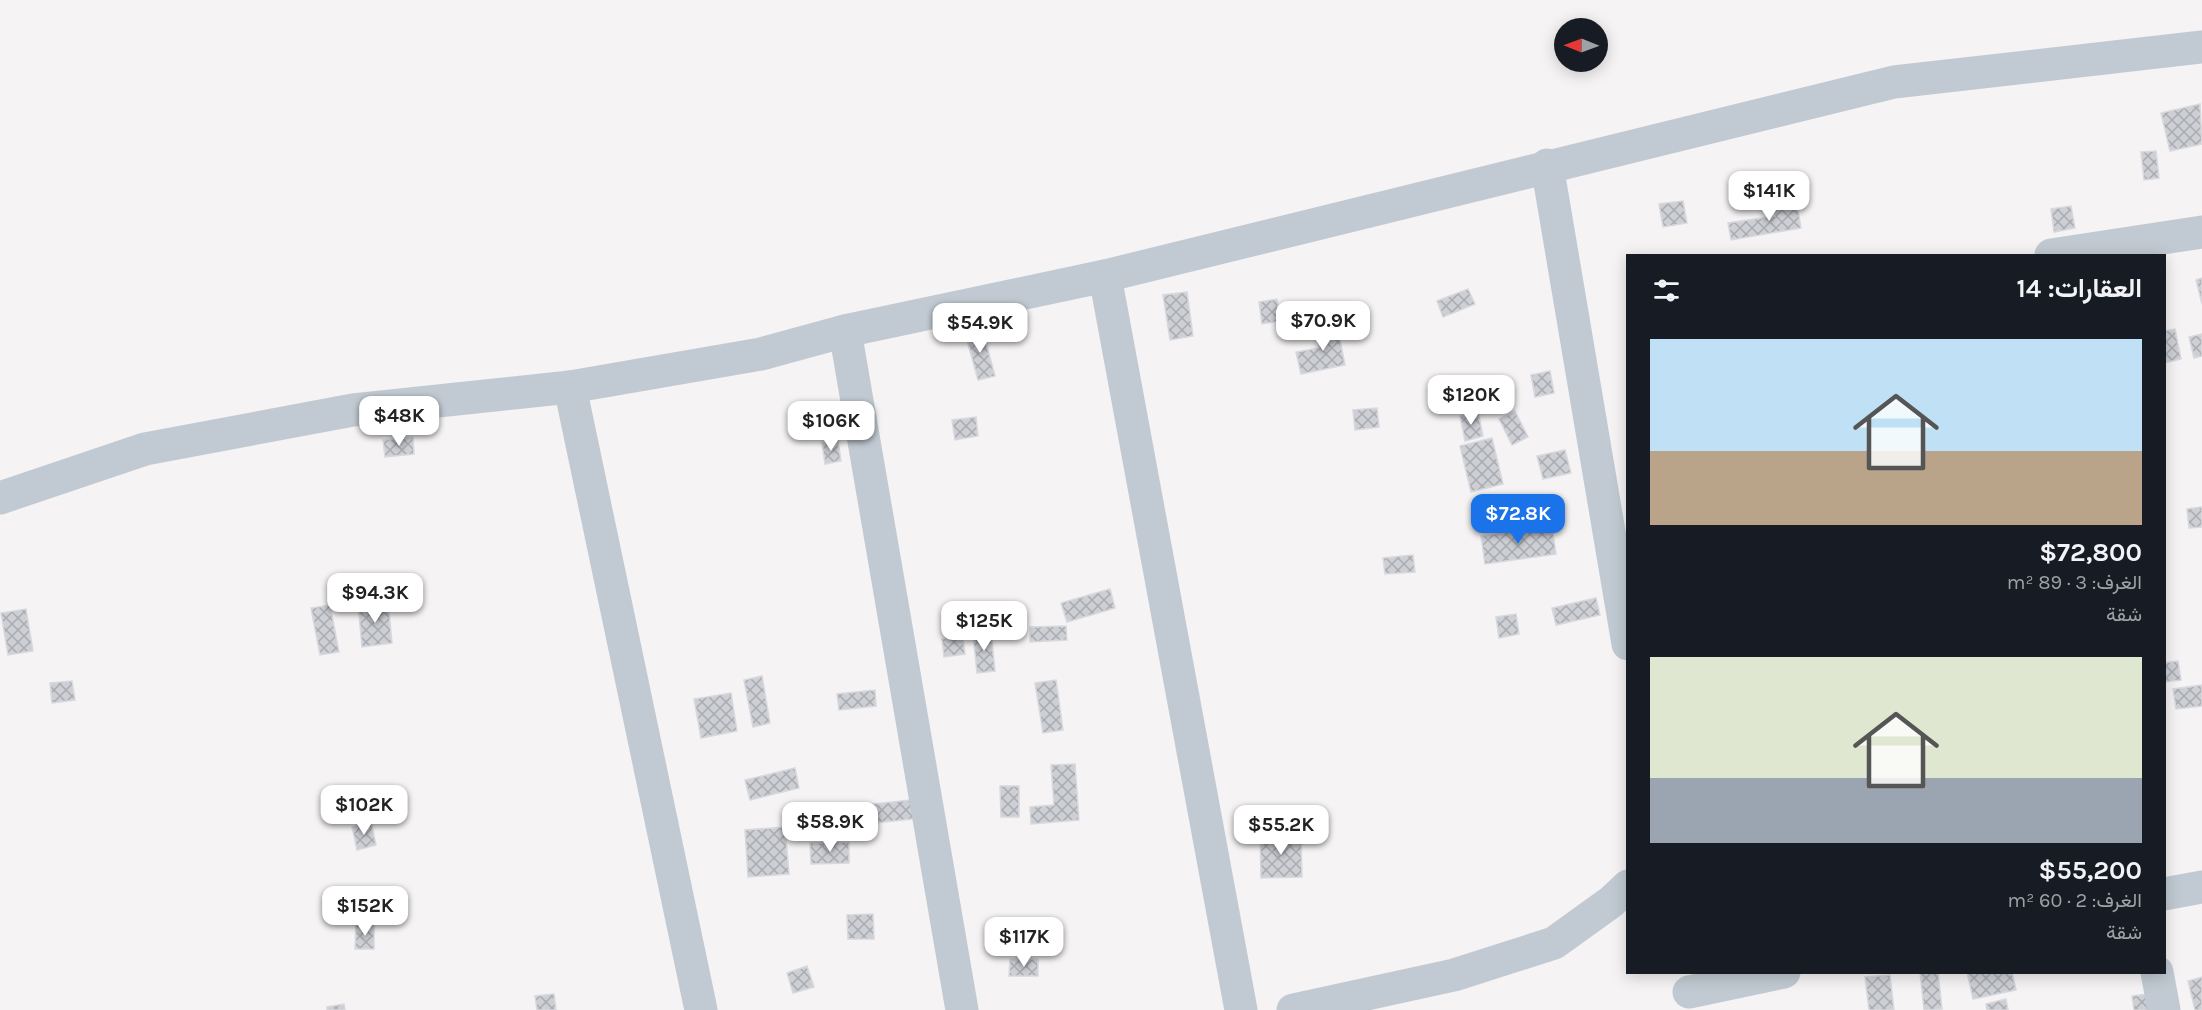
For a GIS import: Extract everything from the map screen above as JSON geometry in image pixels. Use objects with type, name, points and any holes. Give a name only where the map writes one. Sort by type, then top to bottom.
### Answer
[{"type":"street","points":[[0,498],[157,447],[353,410],[570,387],[761,354],[845,331],[1105,276],[1547,165],[1894,82],[2202,47]]},
{"type":"street","points":[[1547,165],[1626,632]]},
{"type":"street","points":[[2058,254],[2202,232]]},
{"type":"street","points":[[1105,276],[1241,1010]]},
{"type":"street","points":[[845,331],[962,1010]]},
{"type":"street","points":[[570,387],[701,1010]]},
{"type":"street","points":[[2166,894],[2202,887]]},
{"type":"street","points":[[1293,1010],[1454,975],[1554,943],[1611,902],[1626,888]]},
{"type":"street","points":[[1689,991],[1774,974]]},
{"type":"street","points":[[2157,974],[2164,1010]]},
{"type":"building","points":[[2200,104],[2202,144],[2170,151],[2161,113]]},
{"type":"building","points":[[2156,151],[2159,178],[2144,180],[2141,152]]},
{"type":"building","points":[[1796,198],[1801,228],[1731,240],[1728,223],[1775,216],[1773,202]]},
{"type":"building","points":[[1683,201],[1687,223],[1663,227],[1659,204]]},
{"type":"building","points":[[2071,206],[2075,228],[2054,232],[2051,209]]},
{"type":"building","points":[[2202,278],[2202,304],[2196,280]]},
{"type":"building","points":[[1468,289],[1475,304],[1443,317],[1437,301]]},
{"type":"building","points":[[1187,292],[1193,336],[1170,340],[1163,295]]},
{"type":"building","points":[[1277,299],[1280,321],[1262,324],[1259,302]]},
{"type":"building","points":[[1337,325],[1345,365],[1301,374],[1296,352],[1319,348],[1316,330]]},
{"type":"building","points":[[982,328],[995,376],[978,380],[965,333]]},
{"type":"building","points":[[2175,329],[2181,359],[2166,363],[2166,331]]},
{"type":"building","points":[[2202,334],[2202,356],[2194,358],[2189,337]]},
{"type":"building","points":[[1550,371],[1554,393],[1535,397],[1531,375]]},
{"type":"building","points":[[1508,381],[1512,397],[1457,412],[1453,395]]},
{"type":"building","points":[[1377,408],[1379,427],[1355,430],[1353,410]]},
{"type":"building","points":[[1515,411],[1528,437],[1512,445],[1499,419]]},
{"type":"building","points":[[1478,412],[1483,436],[1465,441],[1460,416]]},
{"type":"building","points":[[976,417],[978,436],[955,440],[952,420]]},
{"type":"building","points":[[413,437],[414,454],[385,457],[383,440]]},
{"type":"building","points":[[1492,438],[1503,484],[1471,492],[1460,446]]},
{"type":"building","points":[[838,441],[841,461],[825,464],[822,443]]},
{"type":"building","points":[[1565,450],[1571,473],[1543,479],[1537,456]]},
{"type":"building","points":[[2202,507],[2202,527],[2189,528],[2187,509]]},
{"type":"building","points":[[1552,526],[1556,554],[1485,564],[1481,536]]},
{"type":"building","points":[[1413,555],[1415,572],[1385,574],[1383,558]]},
{"type":"building","points":[[1110,589],[1115,608],[1067,622],[1061,603]]},
{"type":"building","points":[[1596,598],[1600,615],[1556,625],[1552,608]]},
{"type":"building","points":[[388,601],[392,643],[362,647],[358,604]]},
{"type":"building","points":[[330,605],[339,652],[320,655],[311,608]]},
{"type":"building","points":[[26,609],[33,651],[8,655],[1,613]]},
{"type":"building","points":[[1516,614],[1519,634],[1499,638],[1496,617]]},
{"type":"building","points":[[1066,626],[1067,640],[1030,642],[1030,627]]},
{"type":"building","points":[[991,632],[995,671],[977,673],[973,634]]},
{"type":"building","points":[[963,637],[965,654],[944,657],[942,639]]},
{"type":"building","points":[[2178,661],[2181,680],[2166,682],[2166,663]]},
{"type":"building","points":[[762,676],[770,723],[753,727],[744,680]]},
{"type":"building","points":[[1056,680],[1063,730],[1043,733],[1035,683]]},
{"type":"building","points":[[72,681],[75,700],[52,703],[50,683]]},
{"type":"building","points":[[2202,685],[2202,706],[2176,709],[2173,689]]},
{"type":"building","points":[[875,690],[876,706],[839,710],[837,694]]},
{"type":"building","points":[[731,693],[737,731],[701,738],[694,699]]},
{"type":"building","points":[[1075,764],[1079,820],[1031,824],[1030,807],[1054,805],[1051,765]]},
{"type":"building","points":[[795,768],[799,788],[750,800],[745,780]]},
{"type":"building","points":[[1000,786],[1019,786],[1019,817],[1001,817]]},
{"type":"building","points":[[370,796],[374,818],[350,823],[346,800]]},
{"type":"building","points":[[920,799],[922,818],[865,824],[864,805]]},
{"type":"building","points":[[371,822],[376,845],[357,850],[352,827]]},
{"type":"building","points":[[785,827],[789,874],[748,877],[745,830]]},
{"type":"building","points":[[1301,833],[1302,877],[1261,878],[1260,834]]},
{"type":"building","points":[[849,842],[849,863],[811,864],[810,843]]},
{"type":"building","points":[[873,914],[874,939],[848,939],[847,915]]},
{"type":"building","points":[[356,924],[374,925],[374,949],[355,949]]},
{"type":"building","points":[[1010,959],[1038,959],[1038,976],[1009,976]]},
{"type":"building","points":[[807,966],[814,987],[793,993],[787,973]]},
{"type":"building","points":[[1920,974],[1938,974],[1942,1009],[1924,1010]]},
{"type":"building","points":[[1967,974],[2012,974],[2016,990],[1973,999]]},
{"type":"building","points":[[1890,975],[1894,1010],[1869,1010],[1865,977]]},
{"type":"building","points":[[2202,977],[2202,1010],[2195,1010],[2188,981]]},
{"type":"building","points":[[554,994],[556,1010],[537,1010],[535,996]]},
{"type":"building","points":[[2148,994],[2150,1010],[2134,1010],[2132,996]]},
{"type":"building","points":[[2006,999],[2008,1010],[1987,1010],[1986,1004]]},
{"type":"building","points":[[344,1004],[345,1010],[327,1010],[327,1007]]}]
